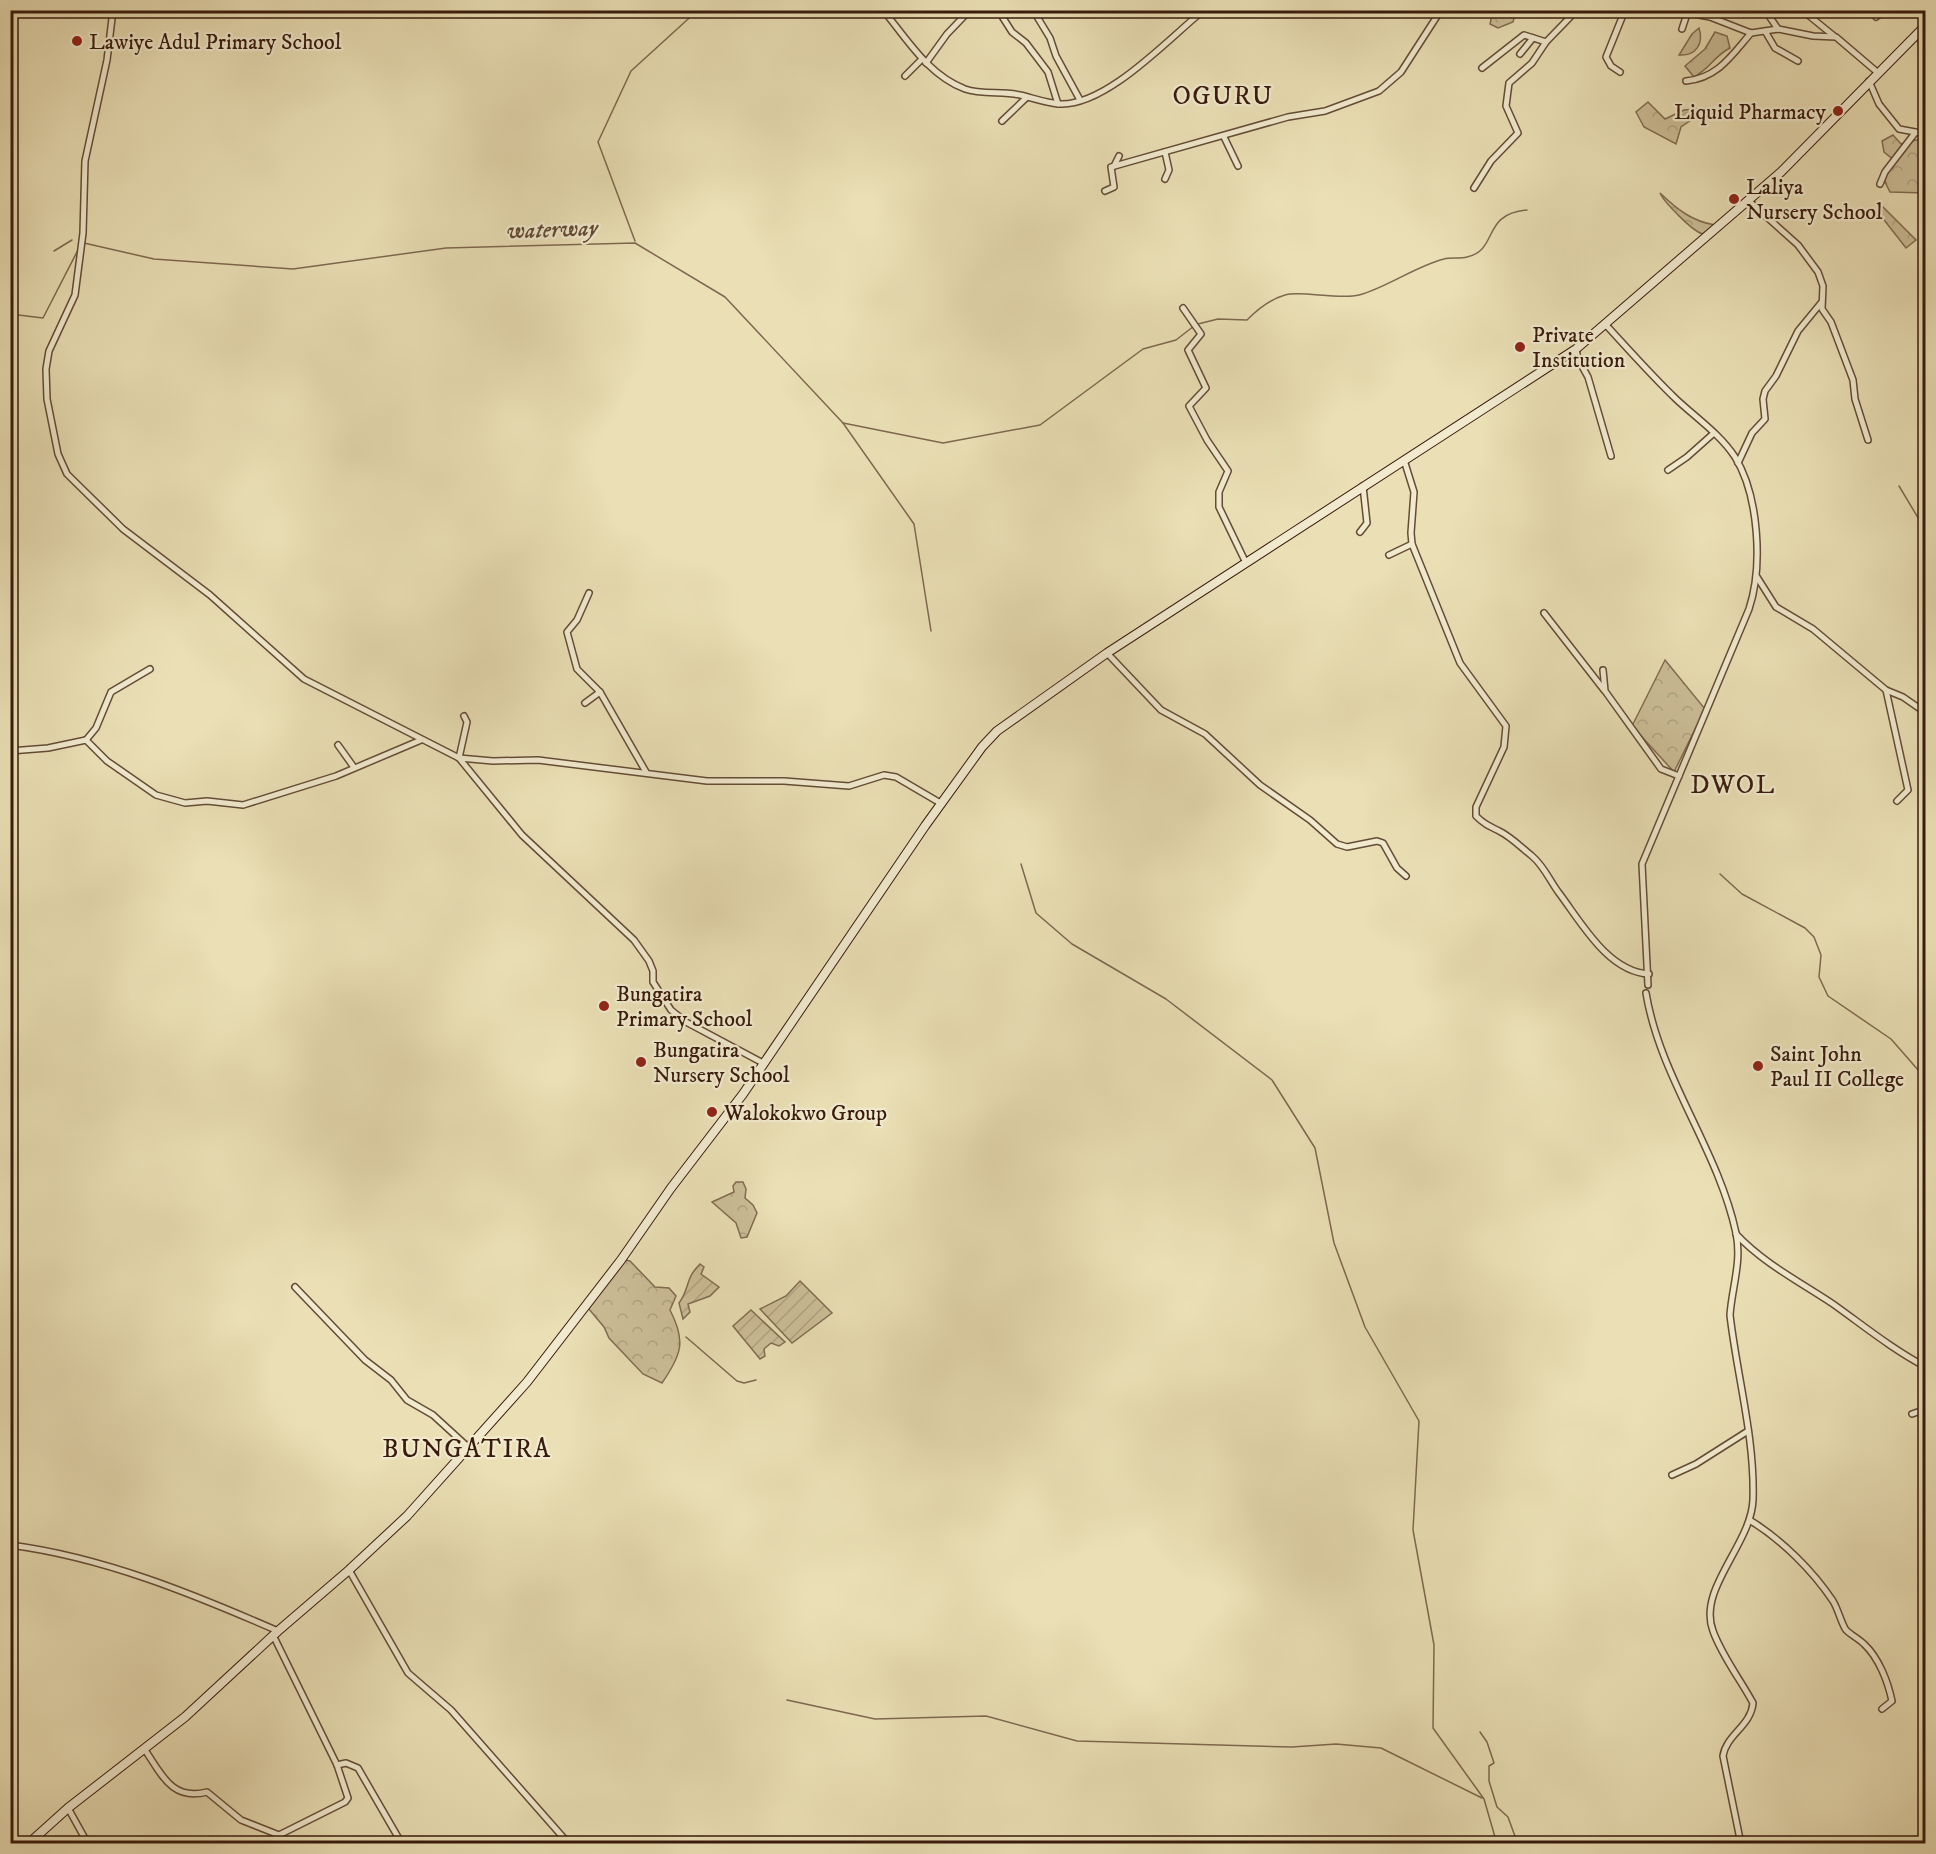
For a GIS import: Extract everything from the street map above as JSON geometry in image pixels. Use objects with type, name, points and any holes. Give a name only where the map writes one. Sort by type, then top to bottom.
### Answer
[{"type":"street","points":[[113,10],[107,60],[85,161],[83,233],[75,295],[47,358],[47,399],[60,460],[74,482],[96,505],[216,599],[295,672],[459,758],[493,761],[538,760],[707,781],[784,781],[849,786],[884,775],[896,777],[942,804]]},
{"type":"street","points":[[883,10],[924,61],[941,76],[966,89],[1058,104],[1080,100],[1115,84],[1204,10]]},
{"type":"street","points":[[905,76],[924,61],[970,10]]},
{"type":"street","points":[[998,10],[1012,32],[1026,43],[1048,72],[1058,104]]},
{"type":"street","points":[[1033,10],[1050,38],[1056,56],[1080,100]]},
{"type":"street","points":[[1114,166],[1288,117],[1325,111],[1379,91],[1401,72],[1441,10]]},
{"type":"street","points":[[1474,188],[1491,161],[1518,134],[1506,106],[1509,83],[1532,63],[1546,42],[1577,10]]},
{"type":"street","points":[[1620,72],[1607,62],[1606,57],[1625,10]]},
{"type":"street","points":[[1673,10],[1710,17],[1750,33],[1778,29],[1813,36],[1836,37]]},
{"type":"street","points":[[1765,10],[1778,29]]},
{"type":"street","points":[[1802,10],[1877,72]]},
{"type":"street","points":[[1876,18],[1886,10]]},
{"type":"street","points":[[1682,29],[1687,14]]},
{"type":"street","points":[[1813,36],[1820,25]]},
{"type":"street","points":[[28,1844],[68,1808],[185,1717],[276,1633],[349,1570],[407,1516],[527,1382],[621,1260],[763,1063],[942,804],[997,731],[1107,653],[1576,349],[1749,201],[1819,135],[1877,72],[1923,28]]},
{"type":"street","points":[[1923,28],[1926,77]]},
{"type":"street","points":[[1765,31],[1775,48],[1798,61]]},
{"type":"street","points":[[1686,81],[1704,78],[1726,63],[1750,33]]},
{"type":"street","points":[[1482,68],[1524,35],[1546,42]]},
{"type":"street","points":[[1520,54],[1533,38]]},
{"type":"street","points":[[1869,81],[1879,104],[1899,129],[1926,134]]},
{"type":"street","points":[[1002,121],[1026,98]]},
{"type":"street","points":[[1880,184],[1885,172],[1915,133]]},
{"type":"street","points":[[1224,136],[1238,166]]},
{"type":"street","points":[[1165,152],[1168,170],[1165,179]]},
{"type":"street","points":[[1105,191],[1114,187],[1111,167],[1114,166],[1119,156]]},
{"type":"street","points":[[1749,201],[1798,244],[1811,262],[1823,286],[1821,303],[1853,380],[1855,399],[1868,440]]},
{"type":"street","points":[[1738,463],[1752,433],[1765,419],[1763,399],[1765,391],[1776,376],[1798,332],[1821,303]]},
{"type":"street","points":[[1183,308],[1202,334],[1188,350],[1206,388],[1189,406],[1207,440],[1228,471],[1219,492],[1219,507],[1246,563]]},
{"type":"street","points":[[1606,325],[1652,375],[1714,433],[1738,463],[1747,487],[1758,551],[1754,596],[1642,864],[1648,985]]},
{"type":"street","points":[[1576,349],[1588,377],[1611,456]]},
{"type":"street","points":[[1668,470],[1714,433]]},
{"type":"street","points":[[1404,460],[1414,492],[1410,533],[1412,544],[1460,663],[1506,726],[1504,747],[1476,807],[1476,816],[1486,826],[1498,830],[1533,856],[1593,938],[1607,953],[1639,974],[1649,974]]},
{"type":"street","points":[[1360,532],[1367,523],[1363,486]]},
{"type":"street","points":[[1389,555],[1402,546],[1412,544]]},
{"type":"street","points":[[1757,577],[1776,607],[1813,629],[1886,690],[1903,697],[1926,712]]},
{"type":"street","points":[[589,593],[577,621],[567,632],[577,669],[600,692],[646,772]]},
{"type":"street","points":[[1544,613],[1605,691],[1660,769],[1680,776]]},
{"type":"street","points":[[1107,653],[1161,710],[1209,737],[1260,785],[1310,820],[1337,844],[1347,847],[1377,841],[1383,843],[1397,868],[1406,876]]},
{"type":"street","points":[[10,751],[48,748],[86,740],[96,728],[111,692],[150,669]]},
{"type":"street","points":[[1603,670],[1605,691]]},
{"type":"street","points":[[1886,690],[1908,790],[1897,801]]},
{"type":"street","points":[[585,703],[600,692]]},
{"type":"street","points":[[459,758],[467,723],[464,716]]},
{"type":"street","points":[[86,740],[107,762],[156,795],[185,802],[207,801],[243,805],[336,776],[354,766],[375,761],[421,740]]},
{"type":"street","points":[[338,745],[354,766]]},
{"type":"street","points":[[459,758],[522,835],[634,940],[649,962],[653,970],[653,982],[671,1010],[686,1022],[763,1063]]},
{"type":"street","points":[[1646,993],[1654,1028],[1716,1172],[1736,1234],[1736,1285],[1731,1299],[1730,1315],[1753,1471],[1751,1521],[1726,1571],[1719,1579],[1710,1605],[1713,1632],[1753,1703],[1748,1720],[1727,1744],[1723,1756],[1741,1844]]},
{"type":"street","points":[[1736,1234],[1755,1252],[1834,1305],[1881,1341],[1926,1367]]},
{"type":"street","points":[[295,1287],[365,1360],[390,1380],[407,1400],[434,1415],[468,1447]]},
{"type":"street","points":[[1912,1414],[1926,1409]]},
{"type":"street","points":[[1672,1475],[1696,1464],[1748,1431]]},
{"type":"street","points":[[1751,1521],[1778,1542],[1821,1584],[1842,1617],[1845,1629],[1869,1649],[1881,1669],[1892,1701],[1882,1709]]},
{"type":"street","points":[[10,1545],[45,1551],[181,1590],[276,1633],[337,1766],[348,1798],[345,1802],[279,1835],[241,1820],[207,1792],[187,1795],[172,1787],[145,1750]]},
{"type":"street","points":[[349,1570],[408,1673],[451,1710],[569,1844]]},
{"type":"street","points":[[337,1766],[346,1763],[358,1768],[402,1844]]},
{"type":"street","points":[[68,1808],[88,1844]]},
{"type":"street","points":[[279,1835],[282,1844]]},
{"type":"green space","points":[[1493,11],[1516,11],[1513,22],[1498,28],[1490,24]]},
{"type":"green space","points":[[1699,28],[1700,39],[1697,48],[1685,55],[1679,55],[1692,34]]},
{"type":"green space","points":[[1715,32],[1727,36],[1730,48],[1694,77],[1685,66],[1705,49]]},
{"type":"green space","points":[[1648,102],[1665,119],[1684,110],[1707,108],[1704,115],[1697,116],[1681,127],[1676,144],[1644,127],[1636,112]]},
{"type":"green space","points":[[1893,135],[1901,144],[1920,139],[1925,141],[1925,193],[1890,192],[1883,178],[1895,161],[1884,152],[1882,141]]},
{"type":"green space","points":[[1660,193],[1685,213],[1699,221],[1715,225],[1703,234],[1698,232],[1679,216]]},
{"type":"green space","points":[[1883,207],[1916,240],[1906,248],[1877,211]]},
{"type":"green space","points":[[1665,660],[1705,709],[1674,772],[1632,726]]},
{"type":"green space","points":[[736,1182],[743,1182],[746,1189],[745,1198],[753,1205],[757,1213],[747,1237],[741,1238],[736,1223],[712,1202],[734,1192],[733,1186]]},
{"type":"green space","points":[[625,1260],[630,1261],[655,1287],[669,1288],[676,1296],[670,1310],[678,1330],[680,1347],[674,1364],[662,1383],[643,1374],[609,1338],[604,1327],[588,1308]]},
{"type":"green space","points":[[700,1264],[704,1267],[701,1274],[719,1287],[710,1296],[688,1304],[690,1312],[683,1319],[679,1303],[689,1279]]},
{"type":"green space","points":[[800,1281],[832,1313],[792,1343],[760,1309],[786,1296]]},
{"type":"green space","points":[[751,1310],[785,1342],[779,1346],[771,1343],[764,1349],[765,1356],[760,1359],[733,1326]]},
{"type":"waterway","points":[[635,241],[598,142],[631,71],[698,10]]},
{"type":"waterway","points":[[1198,324],[1218,319],[1247,320],[1269,302],[1291,294],[1351,296],[1369,292],[1433,262],[1447,258],[1464,258],[1477,253],[1503,218],[1527,210]]},
{"type":"waterway","points":[[54,251],[72,240]]},
{"type":"waterway","name":"waterway","points":[[84,243],[154,259],[293,269],[446,248],[635,243],[725,297],[843,423],[914,524],[931,631]]},
{"type":"waterway","name":"waterway","points":[[10,314],[43,318],[79,248]]},
{"type":"waterway","points":[[843,423],[943,443],[1040,425],[1143,349],[1176,340],[1194,326]]},
{"type":"waterway","points":[[1899,486],[1920,521],[1926,543]]},
{"type":"waterway","points":[[1021,864],[1036,913],[1072,944],[1166,999],[1272,1080],[1315,1148],[1334,1243],[1365,1327],[1419,1421],[1413,1530],[1434,1645],[1433,1728],[1484,1799],[1497,1844]]},
{"type":"waterway","points":[[1720,874],[1742,894],[1805,928],[1814,937],[1821,955],[1819,977],[1828,996],[1891,1039],[1926,1079]]},
{"type":"waterway","points":[[686,1337],[737,1381],[744,1383],[756,1380]]},
{"type":"waterway","points":[[787,1700],[875,1719],[986,1716],[1077,1741],[1292,1747],[1336,1744],[1381,1748],[1482,1798]]},
{"type":"waterway","points":[[1480,1732],[1487,1742],[1494,1763],[1489,1766],[1489,1781],[1497,1807],[1508,1817],[1516,1839],[1523,1844]]},
{"type":"place","name":"Lawiye Adul Primary School","points":[[77,41]]},
{"type":"place","name":"Liquid Pharmacy","points":[[1838,111]]},
{"type":"place","name":"Laliya Nursery School","points":[[1734,199]]},
{"type":"place","name":"Private Institution","points":[[1520,347]]},
{"type":"place","name":"Bungatira Primary School","points":[[604,1006]]},
{"type":"place","name":"Bungatira Nursery School","points":[[641,1062]]},
{"type":"place","name":"Saint John Paul II College","points":[[1758,1066]]},
{"type":"place","name":"Walokokwo Group","points":[[712,1112]]},
{"type":"district","name":"OGURU","points":[[1223,95]]},
{"type":"district","name":"DWOL","points":[[1733,784]]},
{"type":"district","name":"BUNGATIRA","points":[[467,1448]]}]
